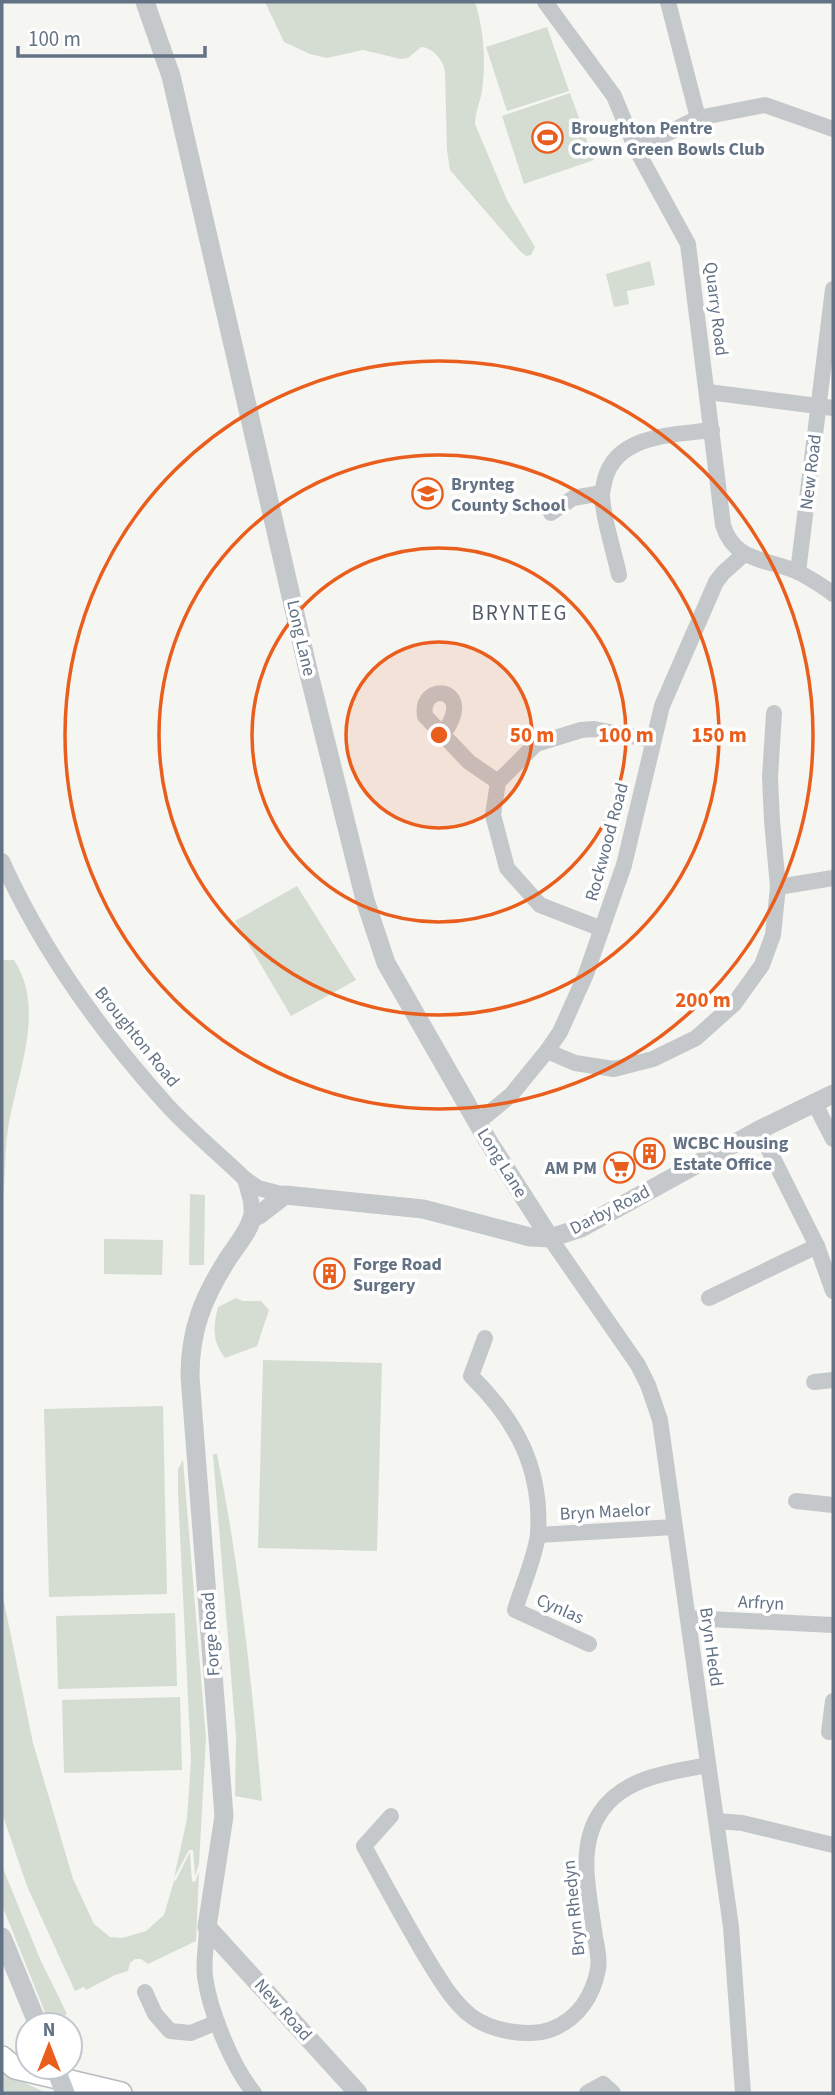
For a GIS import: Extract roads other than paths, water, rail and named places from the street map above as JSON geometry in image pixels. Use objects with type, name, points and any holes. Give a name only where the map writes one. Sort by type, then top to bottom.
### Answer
[{"type":"main road","points":[[2,2057],[15,2068],[121,2093]]},
{"type":"street","name":"Long Lane","points":[[145,2],[174,90],[308,670],[365,900],[386,963],[513,1184],[550,1238]]},
{"type":"street","name":"Quarry Road","points":[[545,2],[597,69],[614,96],[636,149],[688,244],[723,525],[733,545],[744,554]]},
{"type":"street","points":[[668,2],[698,118]]},
{"type":"street","points":[[636,149],[698,118],[765,105],[833,129]]},
{"type":"street","name":"New Road","points":[[798,572],[826,407],[833,289]]},
{"type":"street","points":[[708,392],[826,407]]},
{"type":"street","points":[[619,575],[601,493],[615,458],[633,445],[649,439],[712,430]]},
{"type":"street","points":[[551,513],[573,498],[601,493]]},
{"type":"street","name":"Rockwood Road","points":[[478,1123],[510,1095],[560,1032],[586,974],[624,865],[652,740],[671,684],[716,582],[744,554]]},
{"type":"street","points":[[744,554],[798,572],[833,594]]},
{"type":"street","points":[[547,1051],[575,1063],[614,1069],[653,1059],[696,1038],[734,1004],[762,965],[773,935],[778,887],[771,788],[774,713]]},
{"type":"street","points":[[602,929],[540,905],[507,868],[493,815],[498,782],[536,744],[582,730],[594,729],[652,740]]},
{"type":"street","points":[[443,734],[469,762],[498,782]]},
{"type":"street","name":"Broughton Road","points":[[2,861],[14,888],[81,1001],[168,1106],[245,1179],[258,1188],[285,1195]]},
{"type":"street","points":[[778,887],[833,878]]},
{"type":"street","name":"Darby Road","points":[[285,1195],[423,1209],[516,1235],[550,1238],[581,1228],[759,1130],[833,1094]]},
{"type":"street","points":[[814,1102],[833,1139]]},
{"type":"street","points":[[759,1130],[817,1246],[833,1291]]},
{"type":"street","points":[[245,1179],[252,1218]]},
{"type":"street","name":"Forge Road","points":[[254,2093],[245,2082],[217,2022],[205,1976],[207,1927],[224,1816],[190,1357],[192,1337],[201,1308],[221,1270],[250,1226],[252,1218],[285,1195]]},
{"type":"street","name":"Bryn Hedd","points":[[550,1238],[638,1365],[649,1385],[660,1420],[734,1956],[743,2093]]},
{"type":"street","points":[[709,1298],[817,1246]]},
{"type":"street","points":[[485,1338],[471,1376],[506,1413],[528,1455],[536,1489],[538,1535]]},
{"type":"street","points":[[814,1382],[833,1380]]},
{"type":"street","points":[[796,1501],[833,1505]]},
{"type":"street","name":"Bryn Maelor","points":[[538,1535],[674,1527]]},
{"type":"street","name":"Cynlas","points":[[538,1535],[514,1610],[589,1644]]},
{"type":"street","name":"Arfryn","points":[[688,1618],[833,1625]]},
{"type":"street","points":[[829,1732],[833,1701]]},
{"type":"street","name":"Bryn Rhedyn","points":[[391,1816],[364,1846],[407,1926],[444,1985],[457,2003],[473,2018],[512,2033],[543,2032],[564,2024],[583,2007],[594,1987],[599,1965],[586,1864],[591,1829],[601,1810],[642,1780],[662,1773],[708,1765]]},
{"type":"street","points":[[717,1821],[742,1823],[833,1845]]},
{"type":"street","name":"New Road","points":[[207,1927],[358,2093]]},
{"type":"street","points":[[2,1937],[32,2011]]},
{"type":"street","points":[[145,1992],[155,2014],[170,2031],[191,2033],[217,2022]]},
{"type":"street","points":[[587,2093],[603,2084],[613,2093]]},
{"type":"place","name":"Broughton Pentre Crown Green Bowls Club","points":[[548,138]]},
{"type":"place","name":"Brynteg County School","points":[[428,494]]},
{"type":"place","name":"WCBC Housing Estate Office","points":[[650,1153]]},
{"type":"place","name":"AM PM","points":[[620,1168]]},
{"type":"place","name":"Forge Road Surgery","points":[[330,1274]]},
{"type":"district","name":"BRYNTEG","points":[[520,613]]}]
